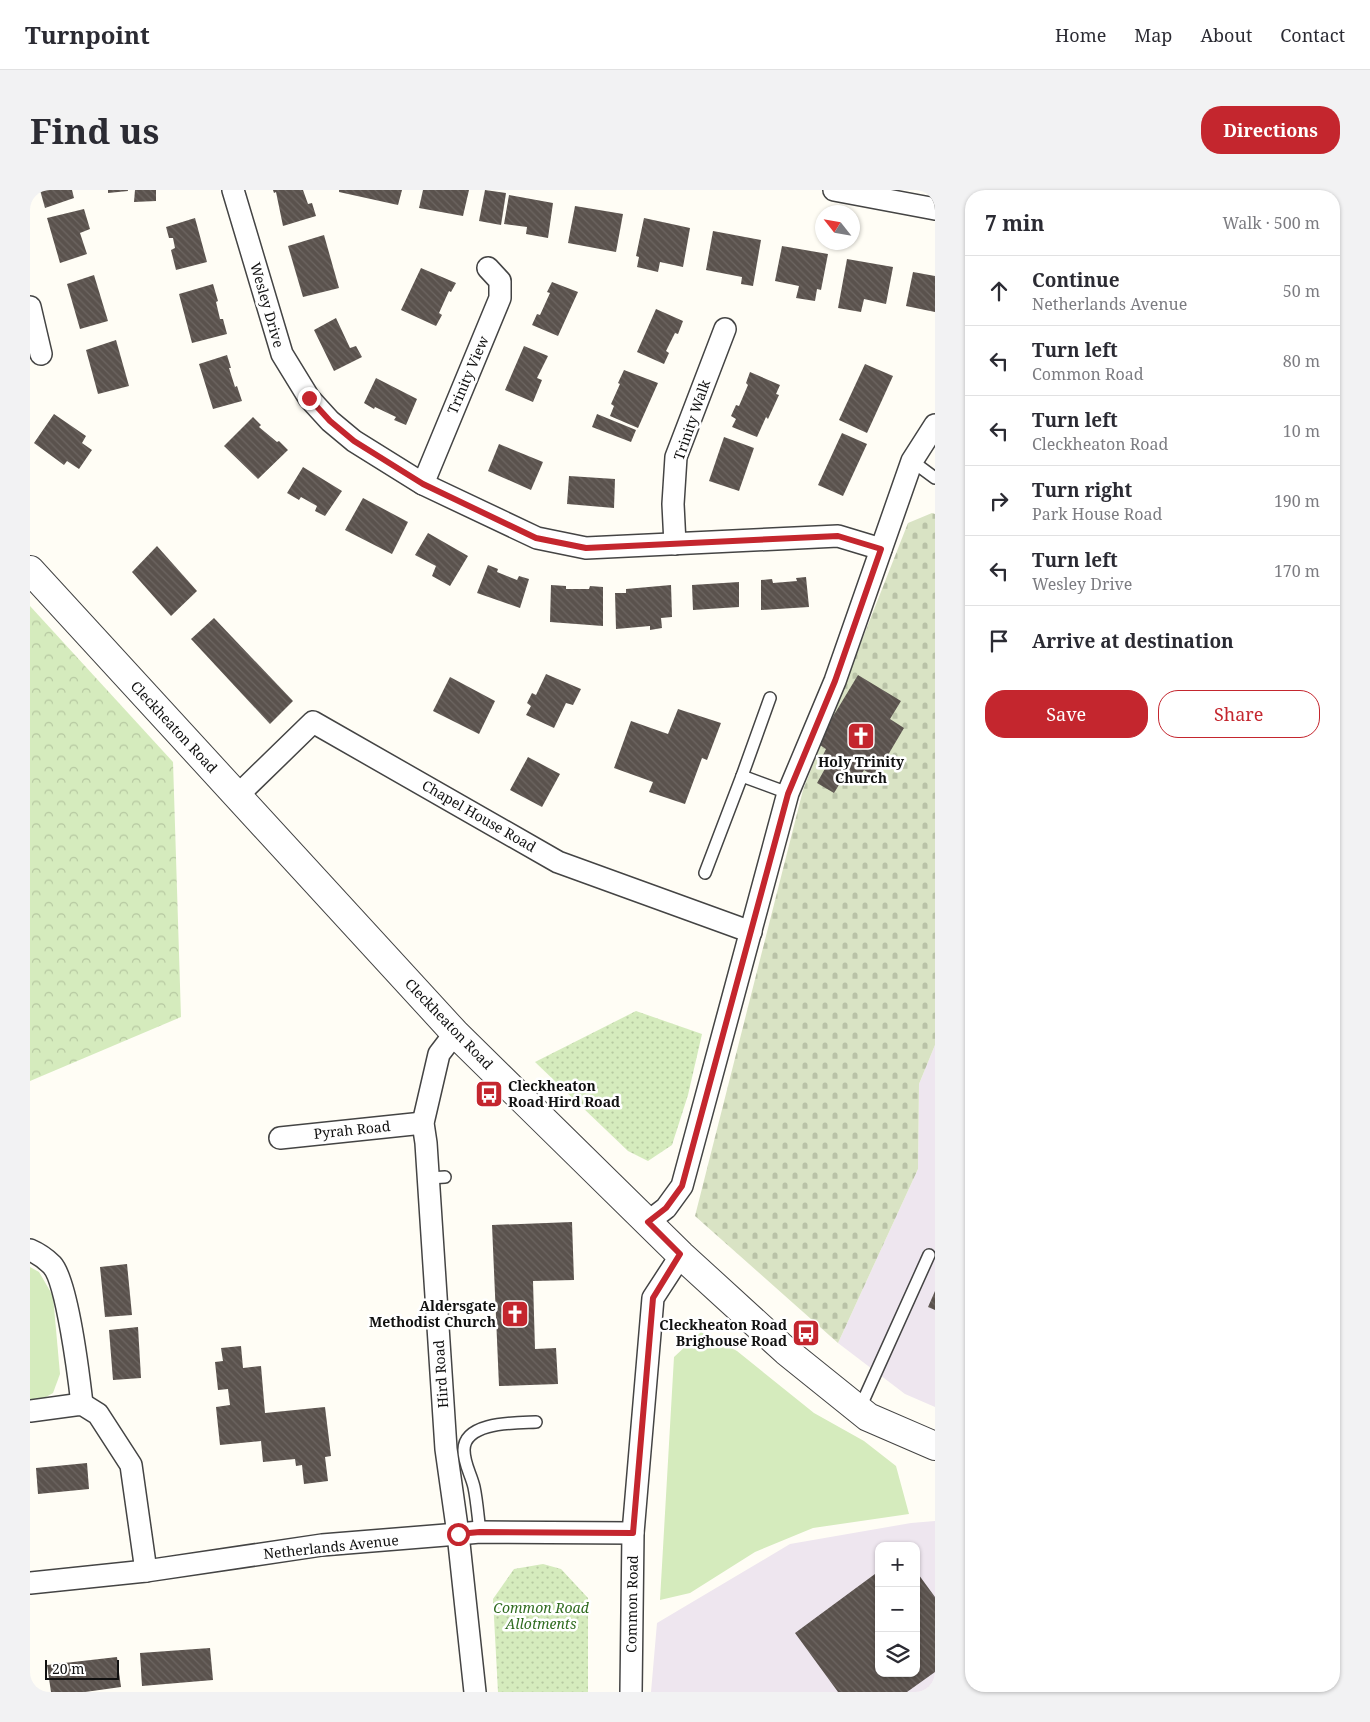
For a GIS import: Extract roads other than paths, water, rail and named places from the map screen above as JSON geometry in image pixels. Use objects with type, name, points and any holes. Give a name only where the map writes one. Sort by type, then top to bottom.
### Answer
[{"type":"street","name":"Wesley Drive","points":[[233,190],[282,354],[309,398],[330,421],[354,441],[423,484],[536,538],[586,548],[838,536],[881,549]]},
{"type":"street","points":[[834,190],[935,209]]},
{"type":"street","name":"Trinity View","points":[[423,484],[500,298],[500,281],[488,268]]},
{"type":"street","points":[[30,307],[41,354]]},
{"type":"street","name":"Trinity Walk","points":[[675,544],[673,504],[676,457],[725,329]]},
{"type":"street","points":[[648,1222],[666,1208],[682,1186],[788,794],[835,681],[912,461],[935,425]]},
{"type":"street","name":"Cleckheaton Road","points":[[33,580],[237,796],[455,1033],[680,1254],[786,1351],[868,1417],[935,1446]]},
{"type":"street","name":"Chapel House Road","points":[[237,796],[313,722],[558,862],[751,932]]},
{"type":"street","name":"Hird Road","points":[[455,1033],[439,1054],[423,1123],[426,1144],[437,1177],[446,1448],[458,1534],[475,1692]]},
{"type":"street","name":"Pyrah Road","points":[[280,1138],[423,1123]]},
{"type":"street","points":[[30,1250],[53,1266],[61,1283],[78,1368],[82,1404]]},
{"type":"street","name":"Common Road","points":[[631,1692],[633,1533],[653,1298],[680,1254]]},
{"type":"street","points":[[30,1411],[82,1404],[98,1414],[131,1465],[146,1571]]},
{"type":"street","name":"Netherlands Avenue","points":[[30,1583],[146,1571],[322,1545],[480,1532],[633,1533]]},
{"type":"lane","points":[[912,461],[935,478]]},
{"type":"lane","points":[[705,873],[770,698]]},
{"type":"lane","points":[[742,776],[788,794]]},
{"type":"lane","points":[[859,1410],[929,1255]]},
{"type":"lane","points":[[480,1532],[474,1486],[465,1464],[464,1447],[469,1436],[482,1428],[507,1423],[536,1422]]},
{"type":"place","name":"Holy Trinity Church","points":[[861,736]]},
{"type":"place","name":"Cleckheaton Road Hird Road","points":[[489,1094]]},
{"type":"place","name":"Aldersgate Methodist Church","points":[[515,1314]]},
{"type":"place","name":"Cleckheaton Road Brighouse Road","points":[[806,1333]]},
{"type":"park label","name":"Common Road Allotments","points":[[541,1616]]}]
